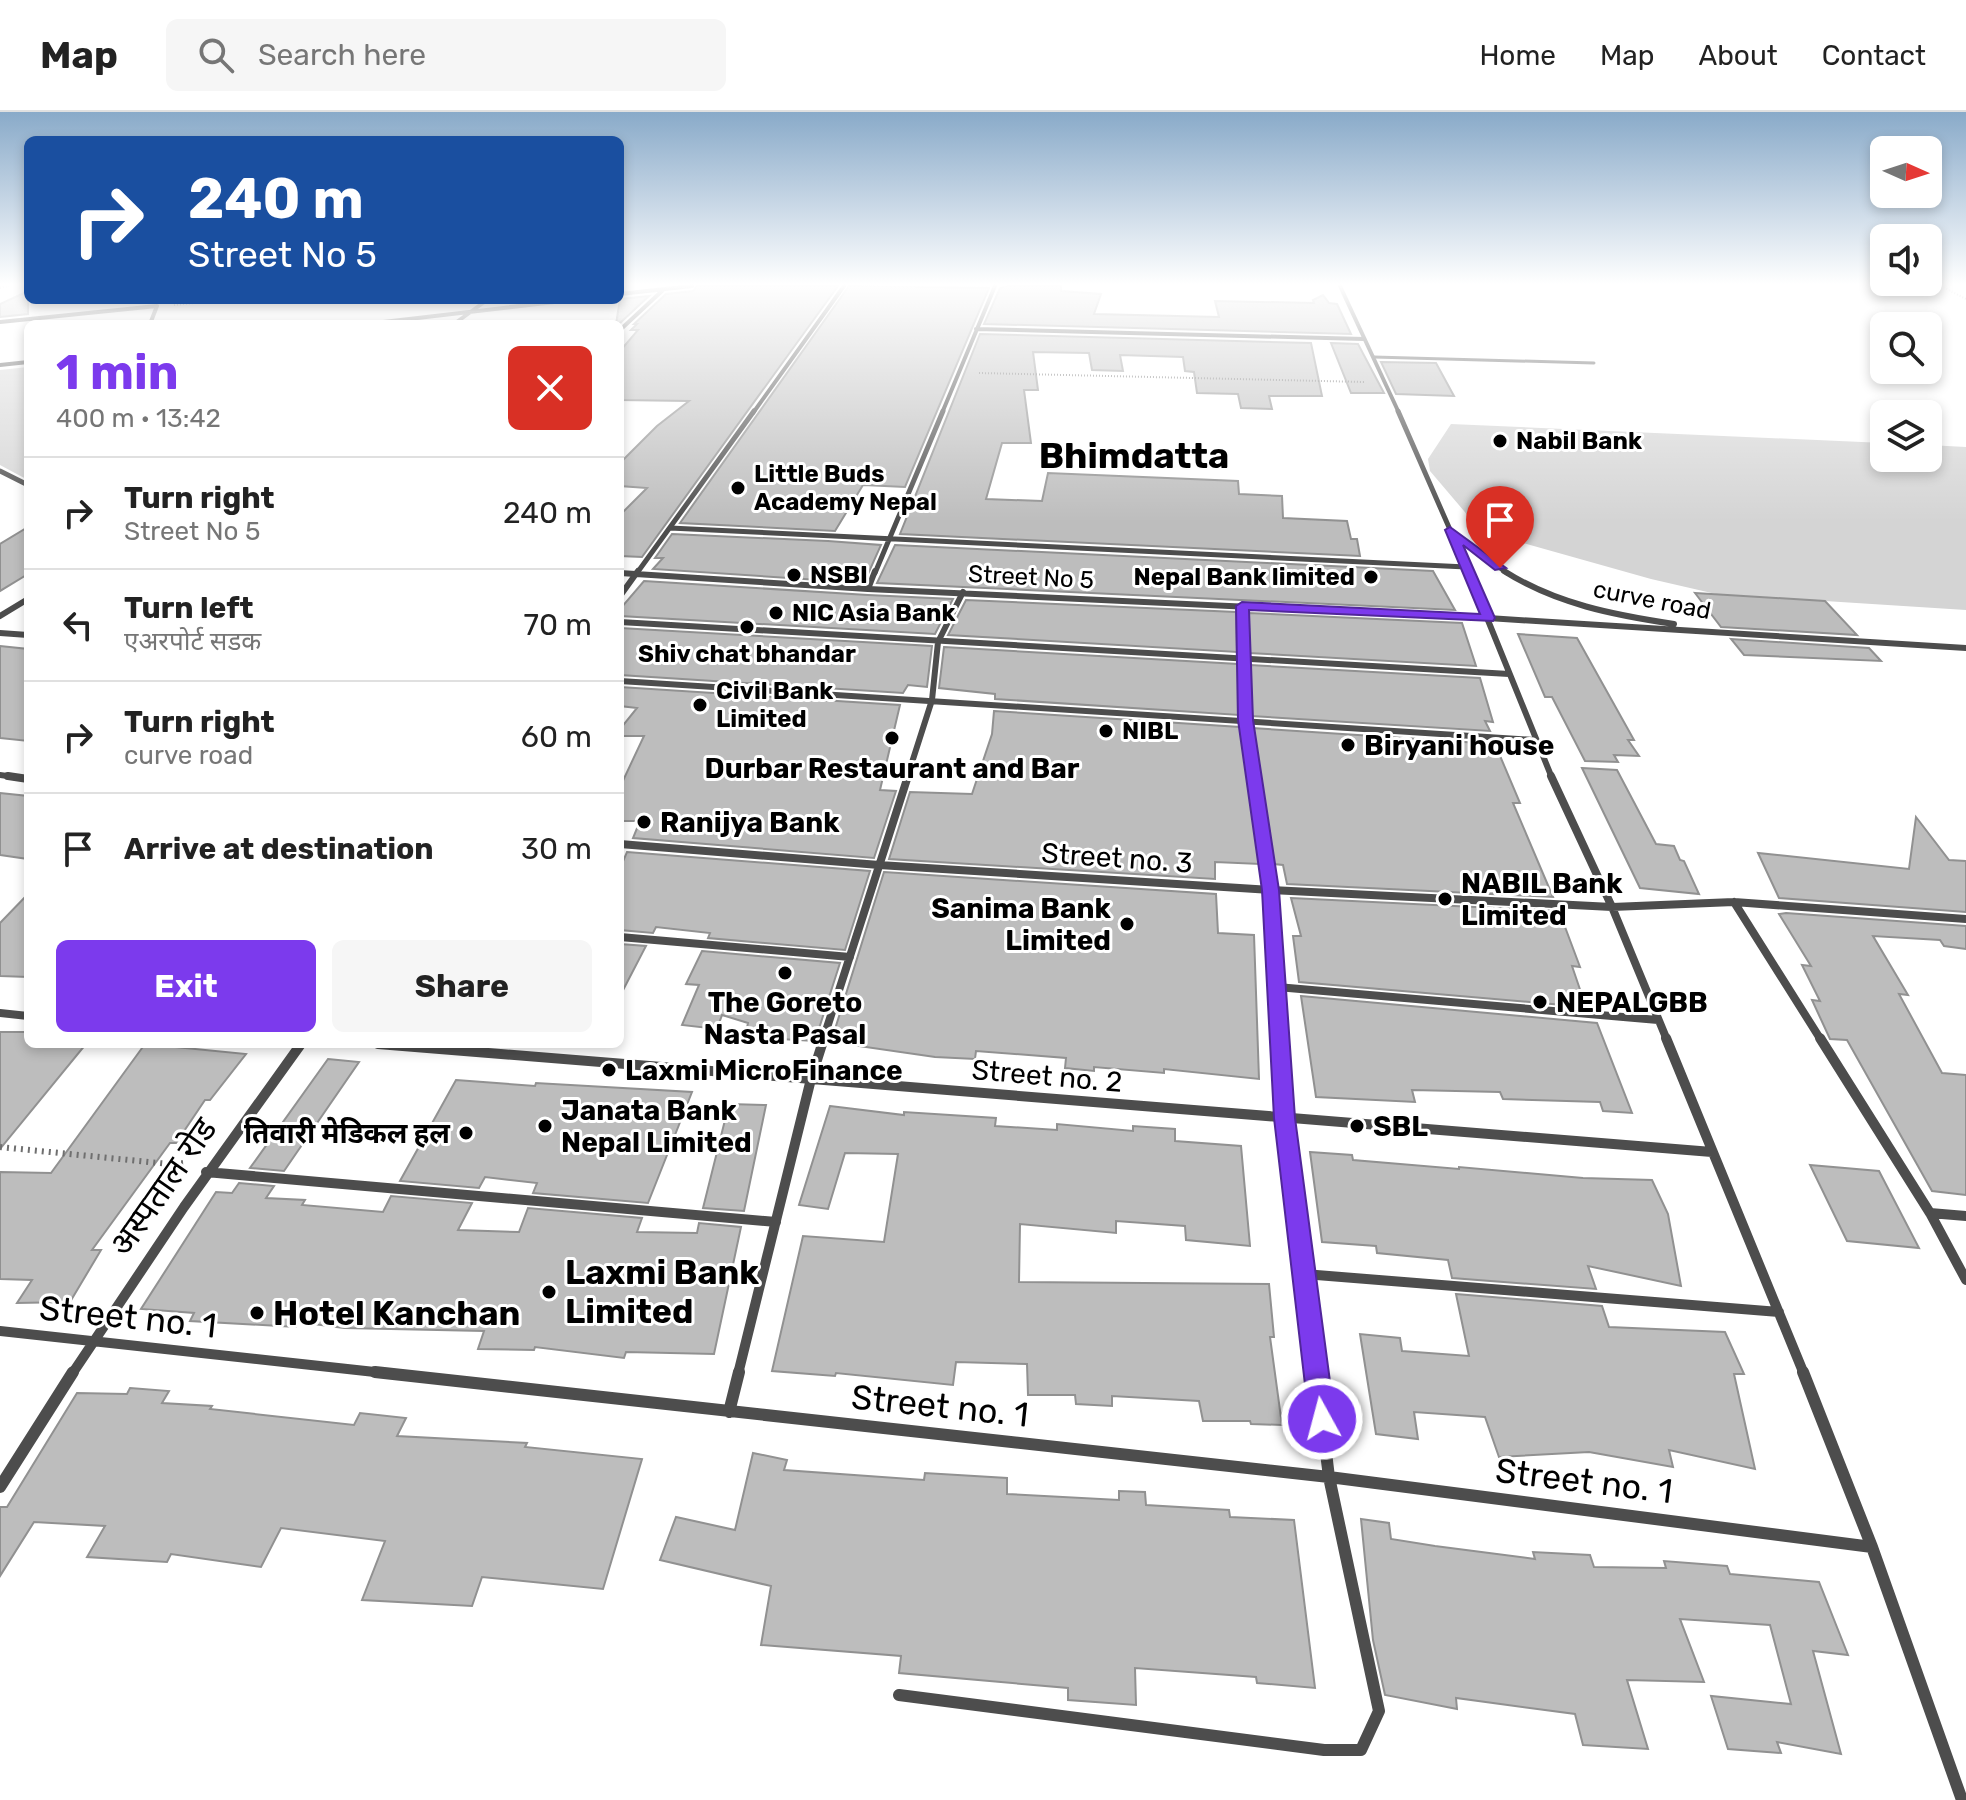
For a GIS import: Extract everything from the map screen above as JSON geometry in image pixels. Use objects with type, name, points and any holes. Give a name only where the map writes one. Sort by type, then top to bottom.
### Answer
[{"type":"street","points":[[624,590],[787,365]]},
{"type":"street","points":[[868,589],[963,365]]},
{"type":"street","points":[[1378,365],[1488,618],[1534,740],[1612,907],[1779,1312],[1872,1547],[1962,1800]]},
{"type":"street","points":[[1,472],[24,483]]},
{"type":"street","points":[[670,528],[1466,567]]},
{"type":"street","name":"curve road","points":[[1450,530],[1516,579],[1572,603],[1614,615],[1725,632]]},
{"type":"street","name":"Street No 5","points":[[624,573],[868,589],[1725,632]]},
{"type":"street","points":[[729,1412],[811,1079],[932,700],[938,642],[963,592]]},
{"type":"street","points":[[0,616],[24,601]]},
{"type":"street","points":[[899,1695],[1324,1750],[1361,1750],[1379,1711],[1329,1477],[1285,1118],[1271,890],[1245,720],[1242,606]]},
{"type":"street","points":[[624,622],[1509,674]]},
{"type":"street","points":[[1725,632],[1966,648]]},
{"type":"street","points":[[0,633],[24,635]]},
{"type":"street","points":[[624,681],[1534,740]]},
{"type":"street","points":[[0,775],[24,778]]},
{"type":"street","name":"Street no. 3","points":[[624,844],[879,865],[1271,890],[1612,907],[1734,902],[1966,919]]},
{"type":"street","points":[[1734,902],[1930,1213],[1966,1280]]},
{"type":"street","points":[[624,937],[850,957]]},
{"type":"street","points":[[1277,987],[1658,1020]]},
{"type":"street","points":[[0,1013],[24,1016]]},
{"type":"street","name":"अस्पताल रोड","points":[[0,1487],[91,1341],[214,1160],[298,1048]]},
{"type":"street","name":"Street no. 2","points":[[427,1048],[1712,1152]]},
{"type":"street","points":[[206,1172],[776,1222]]},
{"type":"street","points":[[1930,1213],[1966,1216]]},
{"type":"street","points":[[1304,1274],[1779,1312]]},
{"type":"street","name":"Street no. 1","points":[[0,1331],[1329,1477],[1872,1547]]},
{"type":"path","points":[[960,372],[1386,382]]},
{"type":"path","points":[[0,1147],[169,1164],[214,1160]]},
{"type":"shaded area","points":[[24,367],[24,478],[0,465],[0,370]]},
{"type":"shaded area","points":[[1451,424],[1870,442],[1870,472],[1942,472],[1942,446],[1966,447],[1966,610],[1716,594],[1651,579],[1481,531],[1430,471],[1428,459]]},
{"type":"building","points":[[624,365],[781,365],[642,557],[624,556],[624,511],[647,488],[624,486],[624,459],[657,426],[689,401],[624,400]]},
{"type":"building","points":[[793,365],[957,365],[905,487],[863,485],[835,531],[680,523]]},
{"type":"building","points":[[968,365],[1035,365],[1038,390],[1024,390],[1031,443],[1002,443],[986,499],[1042,501],[1048,473],[1238,481],[1239,494],[1282,496],[1283,518],[1347,521],[1351,539],[1357,539],[1360,556],[900,534]]},
{"type":"building","points":[[1091,365],[1122,365],[1123,371],[1092,370]]},
{"type":"building","points":[[1184,365],[1316,365],[1322,396],[1269,396],[1272,409],[1241,408],[1238,394],[1197,393],[1194,372],[1185,371]]},
{"type":"building","points":[[1340,365],[1369,365],[1384,393],[1351,393]]},
{"type":"building","points":[[1382,365],[1437,365],[1454,396],[1396,394]]},
{"type":"building","points":[[24,529],[24,576],[0,591],[0,544]]},
{"type":"building","points":[[672,534],[881,545],[864,583],[653,569],[663,558],[655,558]]},
{"type":"building","points":[[895,545],[1433,571],[1455,610],[877,583]]},
{"type":"building","points":[[644,581],[953,599],[935,634],[624,616],[624,604]]},
{"type":"building","points":[[1695,593],[1825,601],[1857,635],[1721,627]]},
{"type":"building","points":[[966,600],[1236,612],[1237,652],[948,635]]},
{"type":"building","points":[[1248,613],[1462,623],[1476,666],[1249,653]]},
{"type":"building","points":[[624,628],[932,646],[927,687],[908,685],[903,693],[624,675]]},
{"type":"building","points":[[1518,634],[1577,638],[1634,740],[1628,740],[1639,756],[1614,755],[1618,762],[1585,761],[1552,697],[1545,697]]},
{"type":"building","points":[[1731,639],[1869,648],[1881,661],[1744,655]]},
{"type":"building","points":[[0,646],[24,649],[24,741],[0,738]]},
{"type":"building","points":[[944,647],[1238,664],[1239,715],[995,699],[995,694],[939,688]]},
{"type":"building","points":[[1250,665],[1480,678],[1493,722],[1485,721],[1490,731],[1251,716]]},
{"type":"building","points":[[624,687],[900,705],[880,790],[896,791],[874,858],[633,838],[640,821],[624,821],[624,778],[644,736],[624,736],[624,724],[637,708],[624,706]]},
{"type":"building","points":[[994,711],[1240,727],[1260,864],[1215,862],[1215,879],[889,859],[910,792],[972,794],[992,734]]},
{"type":"building","points":[[1252,728],[1495,744],[1520,803],[1513,803],[1553,897],[1287,884],[1283,865],[1274,864]]},
{"type":"building","points":[[1582,768],[1617,770],[1656,844],[1674,846],[1699,894],[1640,888]]},
{"type":"building","points":[[0,793],[24,796],[24,858],[0,855]]},
{"type":"building","points":[[1916,817],[1949,860],[1966,861],[1966,912],[1779,898],[1758,853],[1909,869]]},
{"type":"building","points":[[627,852],[870,871],[845,950],[708,938],[710,933],[656,927],[653,933],[624,930],[624,859]]},
{"type":"building","points":[[884,872],[1216,894],[1218,933],[1254,935],[1259,1079],[1164,1069],[1164,1073],[1094,1067],[1094,1071],[1065,1068],[1066,1058],[976,1051],[975,1059],[935,1057],[831,1042]]},
{"type":"building","points":[[24,898],[24,977],[0,976],[0,923]]},
{"type":"building","points":[[1291,898],[1559,911],[1580,967],[1572,966],[1586,1007],[1299,982],[1293,936],[1301,936]]},
{"type":"building","points":[[1779,914],[1966,926],[1966,949],[1944,946],[1940,940],[1873,936],[1908,995],[1899,994],[1942,1073],[1966,1075],[1966,1195],[1932,1191],[1847,1040],[1830,1039],[1812,1000],[1820,1001],[1802,965],[1811,966]]},
{"type":"building","points":[[624,944],[646,946],[624,988]]},
{"type":"building","points":[[702,951],[840,963],[815,1041],[745,1037],[748,1023],[722,1015],[717,1029],[682,1025],[699,985],[686,984]]},
{"type":"building","points":[[1301,996],[1597,1023],[1632,1113],[1603,1111],[1600,1102],[1503,1099],[1500,1092],[1412,1090],[1415,1102],[1316,1097]]},
{"type":"building","points":[[0,1032],[24,1032],[24,1048],[83,1048],[0,1149]]},
{"type":"building","points":[[142,1048],[185,1048],[246,1054],[210,1100],[205,1100],[176,1143],[170,1143],[92,1250],[101,1250],[70,1302],[17,1303],[32,1280],[0,1279],[0,1172],[51,1173]]},
{"type":"building","points":[[328,1059],[359,1062],[284,1171],[250,1168]]},
{"type":"building","points":[[456,1080],[692,1092],[648,1203],[533,1193],[537,1183],[485,1177],[479,1188],[400,1181]]},
{"type":"building","points":[[729,1104],[766,1105],[744,1211],[703,1208]]},
{"type":"building","points":[[830,1106],[904,1115],[904,1112],[996,1118],[995,1126],[1057,1130],[1057,1124],[1133,1131],[1133,1126],[1175,1129],[1175,1141],[1241,1146],[1250,1246],[1186,1240],[1185,1226],[1116,1221],[1116,1233],[1020,1224],[1019,1282],[1269,1284],[1274,1337],[1270,1337],[1282,1425],[1203,1421],[1199,1401],[1112,1396],[1112,1406],[1076,1404],[1075,1395],[1028,1395],[1027,1364],[956,1362],[953,1385],[836,1373],[835,1376],[772,1371],[803,1236],[884,1242],[898,1154],[845,1153],[828,1209],[799,1205]]},
{"type":"building","points":[[1310,1152],[1352,1155],[1353,1160],[1459,1169],[1652,1180],[1668,1214],[1681,1286],[1588,1266],[1596,1289],[1452,1278],[1448,1260],[1377,1253],[1376,1246],[1322,1242]]},
{"type":"building","points":[[1810,1165],[1879,1171],[1919,1248],[1847,1241]]},
{"type":"building","points":[[239,1183],[274,1186],[266,1198],[305,1200],[302,1205],[383,1212],[391,1196],[472,1203],[458,1230],[519,1232],[528,1208],[642,1218],[637,1232],[697,1233],[699,1223],[741,1227],[714,1354],[626,1352],[624,1358],[535,1347],[534,1350],[478,1349],[484,1331],[344,1328],[298,1322],[296,1327],[190,1321],[194,1313],[141,1309],[216,1192],[232,1193]]},
{"type":"building","points":[[1456,1294],[1602,1306],[1609,1327],[1725,1332],[1744,1374],[1734,1374],[1755,1469],[1669,1450],[1673,1467],[1589,1452],[1499,1457],[1485,1417],[1414,1412],[1418,1439],[1376,1434],[1360,1334],[1400,1338],[1402,1351],[1469,1356]]},
{"type":"building","points":[[130,1388],[169,1391],[162,1403],[212,1406],[210,1409],[354,1425],[360,1413],[406,1418],[397,1436],[527,1443],[525,1447],[642,1459],[603,1589],[482,1577],[472,1606],[362,1600],[385,1541],[281,1528],[261,1567],[171,1554],[167,1562],[87,1557],[105,1526],[34,1522],[0,1576],[0,1507],[7,1507],[77,1393],[127,1394]]},
{"type":"building","points":[[753,1453],[787,1460],[784,1470],[924,1480],[925,1473],[1007,1478],[1007,1494],[1119,1500],[1119,1491],[1145,1492],[1146,1505],[1229,1510],[1230,1517],[1294,1520],[1315,1688],[1257,1683],[1256,1677],[1135,1668],[1136,1705],[1068,1700],[1068,1688],[899,1673],[901,1656],[761,1645],[771,1586],[660,1560],[676,1517],[735,1530]]},
{"type":"building","points":[[1361,1519],[1389,1523],[1391,1539],[1435,1546],[1535,1559],[1533,1552],[1590,1555],[1594,1567],[1666,1568],[1664,1561],[1727,1566],[1730,1574],[1819,1582],[1848,1655],[1813,1651],[1841,1754],[1777,1742],[1781,1753],[1728,1749],[1711,1696],[1791,1704],[1770,1625],[1680,1619],[1704,1682],[1627,1680],[1648,1749],[1583,1745],[1575,1714],[1456,1698],[1457,1709],[1385,1695],[1373,1640]]},
{"type":"place","name":"Nabil Bank","points":[[1500,441]]},
{"type":"place","name":"Little Buds Academy Nepal","points":[[738,488]]},
{"type":"place","name":"NSBI","points":[[794,575]]},
{"type":"place","name":"Nepal Bank limited","points":[[1371,577]]},
{"type":"place","name":"NIC Asia Bank","points":[[776,613]]},
{"type":"place","name":"Shiv chat bhandar","points":[[747,627]]},
{"type":"place","name":"Civil Bank Limited","points":[[700,705]]},
{"type":"place","name":"NIBL","points":[[1106,731]]},
{"type":"place","name":"Durbar Restaurant and Bar","points":[[892,738]]},
{"type":"place","name":"Biryani house","points":[[1348,745]]},
{"type":"place","name":"Ranijya Bank","points":[[644,822]]},
{"type":"place","name":"NABIL Bank Limited","points":[[1445,899]]},
{"type":"place","name":"Sanima Bank Limited","points":[[1127,924]]},
{"type":"place","name":"The Goreto Nasta Pasal","points":[[785,973]]},
{"type":"place","name":"NEPALGBB","points":[[1540,1002]]},
{"type":"place","name":"Laxmi MicroFinance","points":[[609,1070]]},
{"type":"place","name":"Janata Bank Nepal Limited","points":[[545,1126]]},
{"type":"place","name":"SBL","points":[[1357,1126]]},
{"type":"place","name":"तिवारी मेडिकल हल","points":[[466,1133]]},
{"type":"place","name":"Laxmi Bank Limited","points":[[549,1292]]},
{"type":"place","name":"Hotel Kanchan","points":[[257,1313]]},
{"type":"district","name":"Bhimdatta","points":[[1134,455]]},
{"type":"route","points":[[1322,1419],[1285,1118],[1271,890],[1245,720],[1242,606],[1488,618],[1450,530],[1500,568]]}]
